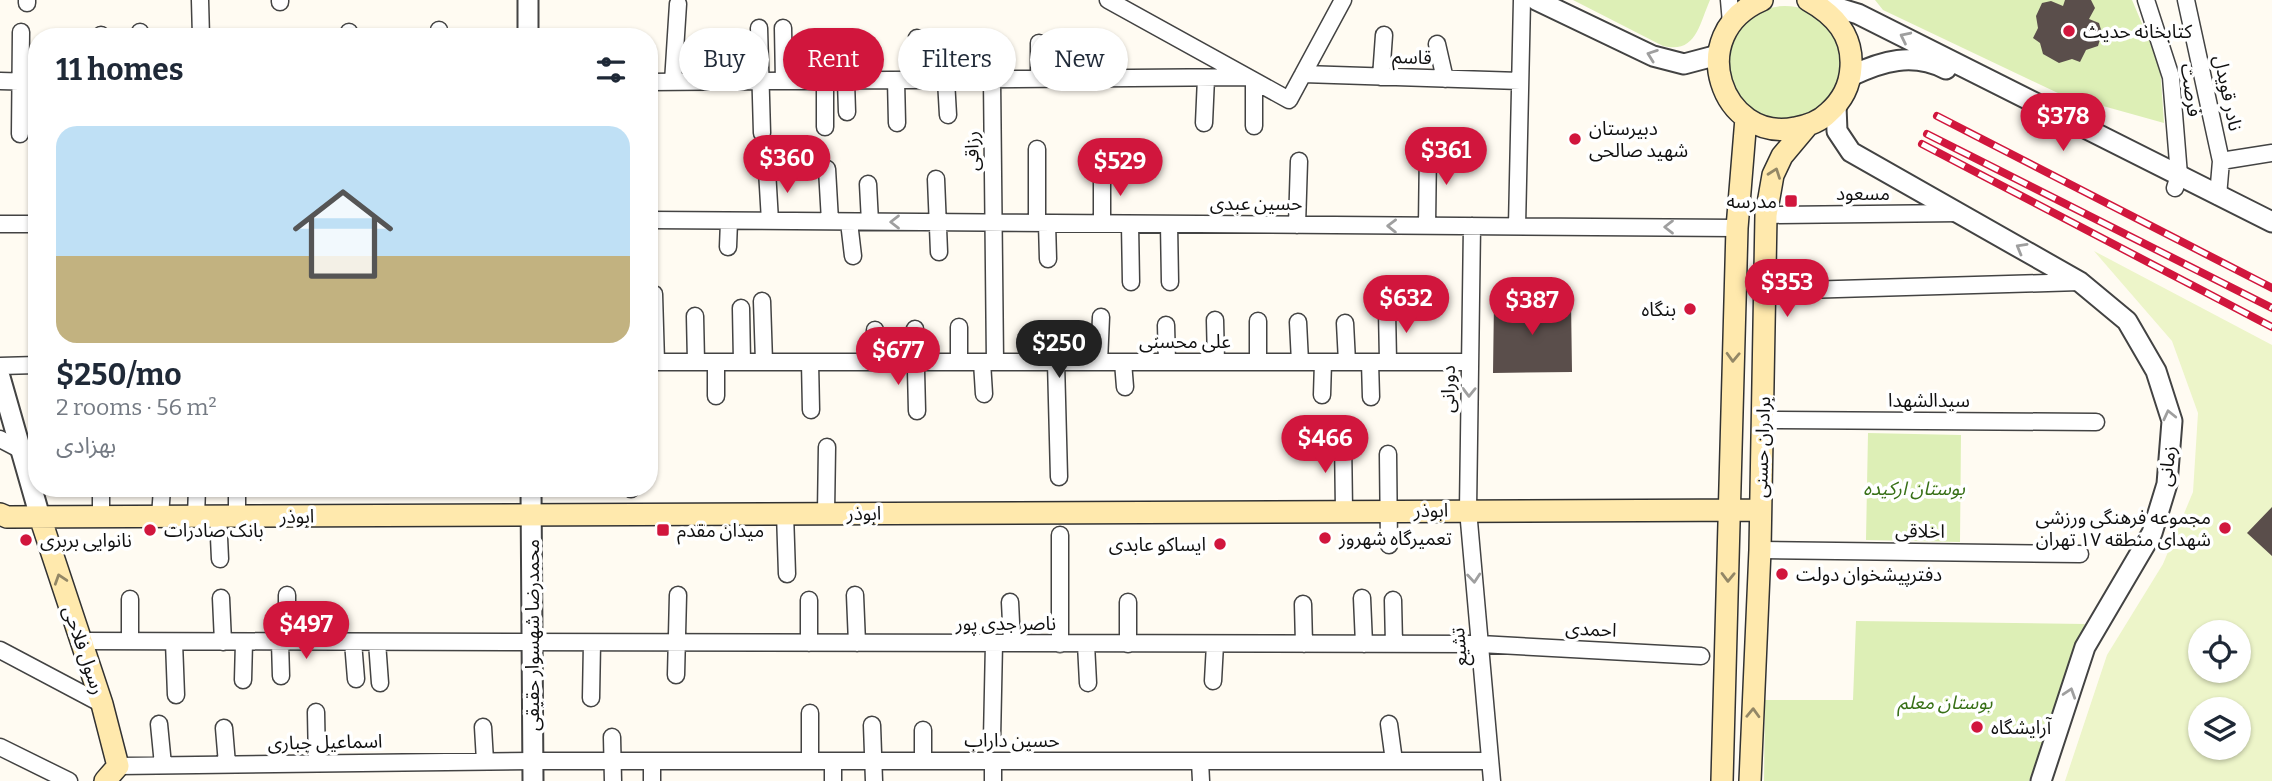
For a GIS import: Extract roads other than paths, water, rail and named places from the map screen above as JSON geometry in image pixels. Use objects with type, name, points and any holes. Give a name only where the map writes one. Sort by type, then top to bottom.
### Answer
[{"type":"main road","points":[[1755,1],[1731,23],[1722,38],[1718,73],[1723,90],[1746,118],[1766,127],[1787,130],[1824,118],[1836,106],[1851,76],[1852,57],[1847,39],[1838,22],[1816,5]]},
{"type":"main road","name":"برادران حسنی","points":[[1722,781],[1737,228],[1746,118]]},
{"type":"main road","name":"برادران حسنی","points":[[1750,781],[1760,550],[1767,291],[1766,215],[1773,175],[1782,156],[1808,125]]},
{"type":"main road","points":[[1732,386],[1764,387]]},
{"type":"main road","name":"ابوذر","points":[[0,514],[7,517],[196,517],[1760,510]]},
{"type":"main road","name":"رسول فلاحی","points":[[40,517],[103,704],[111,774]]},
{"type":"street","points":[[200,0],[201,28]]},
{"type":"street","points":[[528,0],[528,28]]},
{"type":"street","points":[[1108,0],[1128,4],[1289,100],[1343,0]]},
{"type":"street","points":[[1517,226],[1522,0]]},
{"type":"street","points":[[1536,0],[1653,57],[1684,64],[1718,55]]},
{"type":"street","points":[[1729,0],[1731,23]]},
{"type":"street","name":"فرصت","points":[[2146,0],[2171,77],[2177,182]]},
{"type":"street","name":"نادر قویدل","points":[[2186,0],[2221,161],[2218,196]]},
{"type":"street","points":[[673,82],[678,4]]},
{"type":"street","points":[[1816,5],[1858,14],[2272,235]]},
{"type":"street","points":[[21,32],[28,76]]},
{"type":"street","points":[[1381,77],[1384,35]]},
{"type":"street","points":[[1437,44],[1445,79]]},
{"type":"street","points":[[1851,76],[1874,64],[1894,59],[1916,59],[1940,66],[2177,182],[2218,196],[2272,222]]},
{"type":"street","name":"قاسم","points":[[1303,74],[1520,81]]},
{"type":"street","points":[[1128,78],[1250,79]]},
{"type":"street","points":[[1204,123],[1206,78]]},
{"type":"street","points":[[1250,79],[1254,126]]},
{"type":"street","points":[[884,80],[896,80],[897,123]]},
{"type":"street","points":[[0,81],[28,82]]},
{"type":"street","points":[[658,82],[679,82]]},
{"type":"street","points":[[20,134],[28,88]]},
{"type":"street","points":[[760,91],[762,133]]},
{"type":"street","points":[[825,91],[825,127]]},
{"type":"street","points":[[846,91],[847,112]]},
{"type":"street","points":[[947,91],[948,115]]},
{"type":"street","name":"رزاقی","points":[[984,394],[988,362],[994,223],[992,91]]},
{"type":"street","name":"زمانی","points":[[1836,106],[1837,131],[1851,152],[2080,282],[2127,321],[2156,371],[2172,421],[2167,484],[2152,533],[2085,647],[2041,781]]},
{"type":"street","points":[[1427,226],[1428,148]]},
{"type":"street","points":[[1037,149],[1042,223],[1048,259]]},
{"type":"street","points":[[2221,161],[2272,153]]},
{"type":"street","points":[[1297,225],[1298,161]]},
{"type":"street","points":[[827,169],[830,221]]},
{"type":"street","points":[[767,170],[770,221]]},
{"type":"street","points":[[1101,172],[1102,223]]},
{"type":"street","points":[[936,180],[939,252]]},
{"type":"street","points":[[868,184],[870,222]]},
{"type":"street","name":"مسعود","points":[[1766,215],[1961,213]]},
{"type":"street","name":"حسین عبدی","points":[[658,220],[1737,228]]},
{"type":"street","points":[[728,247],[729,221]]},
{"type":"street","points":[[849,222],[853,256]]},
{"type":"street","points":[[0,224],[28,224]]},
{"type":"street","points":[[1130,224],[1131,282]]},
{"type":"street","points":[[1169,224],[1170,282]]},
{"type":"street","name":"دورانی","points":[[1468,510],[1472,226]]},
{"type":"street","points":[[1767,291],[2080,282]]},
{"type":"street","points":[[762,301],[764,362]]},
{"type":"street","points":[[741,308],[742,362]]},
{"type":"street","points":[[1387,310],[1388,362]]},
{"type":"street","points":[[695,316],[696,362]]},
{"type":"street","points":[[1099,362],[1101,317]]},
{"type":"street","points":[[1215,320],[1216,362]]},
{"type":"street","points":[[1258,321],[1258,362]]},
{"type":"street","points":[[1298,322],[1300,362]]},
{"type":"street","points":[[1345,323],[1347,362]]},
{"type":"street","points":[[1166,325],[1167,362]]},
{"type":"street","points":[[959,327],[959,362]]},
{"type":"street","points":[[915,329],[918,411]]},
{"type":"street","points":[[875,330],[875,362]]},
{"type":"street","name":"علی محسنی","points":[[658,362],[1470,362]]},
{"type":"street","points":[[716,362],[716,396]]},
{"type":"street","points":[[810,362],[811,410]]},
{"type":"street","points":[[1056,362],[1059,477]]},
{"type":"street","points":[[1123,362],[1125,387]]},
{"type":"street","points":[[1322,395],[1323,362]]},
{"type":"street","points":[[1370,362],[1371,397]]},
{"type":"street","points":[[0,366],[28,365]]},
{"type":"street","points":[[0,377],[28,475]]},
{"type":"street","name":"سیدالشهدا","points":[[1763,420],[2096,422]]},
{"type":"street","points":[[1343,438],[1345,510]]},
{"type":"street","points":[[0,439],[21,450]]},
{"type":"street","points":[[826,513],[827,447]]},
{"type":"street","points":[[1388,454],[1389,545]]},
{"type":"street","points":[[34,497],[40,517]]},
{"type":"street","points":[[101,497],[102,517]]},
{"type":"street","points":[[160,517],[161,497]]},
{"type":"street","points":[[196,517],[197,497]]},
{"type":"street","points":[[220,559],[234,497]]},
{"type":"street","name":"محمدرضا شهسوار حقیقی","points":[[531,497],[533,781]]},
{"type":"street","name":"تشیع","points":[[1468,510],[1492,781]]},
{"type":"street","points":[[785,513],[787,574]]},
{"type":"street","points":[[1060,535],[1060,644]]},
{"type":"street","name":"اخلاقی","points":[[1760,550],[2080,554]]},
{"type":"street","points":[[281,676],[287,595]]},
{"type":"street","points":[[676,676],[678,595]]},
{"type":"street","points":[[855,595],[857,643]]},
{"type":"street","points":[[221,598],[223,642]]},
{"type":"street","points":[[1362,598],[1364,644]]},
{"type":"street","points":[[130,599],[130,641]]},
{"type":"street","points":[[809,600],[809,643]]},
{"type":"street","points":[[1393,600],[1394,644]]},
{"type":"street","points":[[1010,602],[1012,643]]},
{"type":"street","points":[[1128,602],[1128,643]]},
{"type":"street","points":[[1303,604],[1304,644]]},
{"type":"street","name":"ناصر جدی پور","points":[[81,641],[1480,644]]},
{"type":"street","points":[[174,642],[176,695]]},
{"type":"street","points":[[243,680],[244,642]]},
{"type":"street","points":[[353,642],[356,679]]},
{"type":"street","points":[[377,642],[380,683]]},
{"type":"street","points":[[592,643],[592,698]]},
{"type":"street","points":[[992,738],[994,643]]},
{"type":"street","points":[[1086,644],[1088,683]]},
{"type":"street","points":[[1213,681],[1215,644]]},
{"type":"street","name":"احمدی","points":[[1480,644],[1701,656]]},
{"type":"street","points":[[0,650],[103,704]]},
{"type":"street","points":[[316,712],[317,763]]},
{"type":"street","points":[[810,713],[810,761]]},
{"type":"street","points":[[1389,723],[1394,761]]},
{"type":"street","points":[[159,724],[163,765]]},
{"type":"street","points":[[872,725],[874,781]]},
{"type":"street","points":[[483,727],[485,761]]},
{"type":"street","points":[[224,728],[227,764]]},
{"type":"street","points":[[923,730],[923,761]]},
{"type":"street","points":[[612,737],[613,781]]},
{"type":"street","points":[[0,747],[69,781]]},
{"type":"street","name":"حسین داراب","points":[[533,761],[1490,761]]},
{"type":"street","name":"اسماعیل جباری","points":[[111,774],[163,765],[533,761]]},
{"type":"street","points":[[652,761],[652,781]]},
{"type":"street","points":[[833,761],[833,781]]},
{"type":"street","points":[[993,761],[993,781]]},
{"type":"street","points":[[1200,761],[1201,781]]},
{"type":"railway","points":[[1937,116],[2272,288]]},
{"type":"railway","points":[[1927,134],[2272,308]]},
{"type":"railway","points":[[1922,144],[2272,327]]},
{"type":"place","name":"کتابخانه حدیث","points":[[2069,31]]},
{"type":"place","name":"دبیرستان شهید صالحی","points":[[1575,139]]},
{"type":"place","name":"مدرسه","points":[[1791,201]]},
{"type":"place","name":"بنگاه","points":[[1690,309]]},
{"type":"place","name":"مجموعه فرهنگی ورزشی شهدای منطقه ۱۷ تهران","points":[[2225,528]]},
{"type":"place","name":"بانک صادرات","points":[[150,530]]},
{"type":"place","name":"میدان مقدم","points":[[663,530]]},
{"type":"place","name":"تعمیرگاه شهروز","points":[[1325,538]]},
{"type":"place","name":"نانوایی بربری","points":[[26,540]]},
{"type":"place","name":"ایساکو عابدی","points":[[1220,544]]},
{"type":"place","name":"دفترپیشخوان دولت","points":[[1782,574]]},
{"type":"place","name":"آرایشگاه","points":[[1977,727]]},
{"type":"park label","name":"بوستان ارکیده","points":[[1914,488]]},
{"type":"park label","name":"بوستان معلم","points":[[1945,702]]}]
